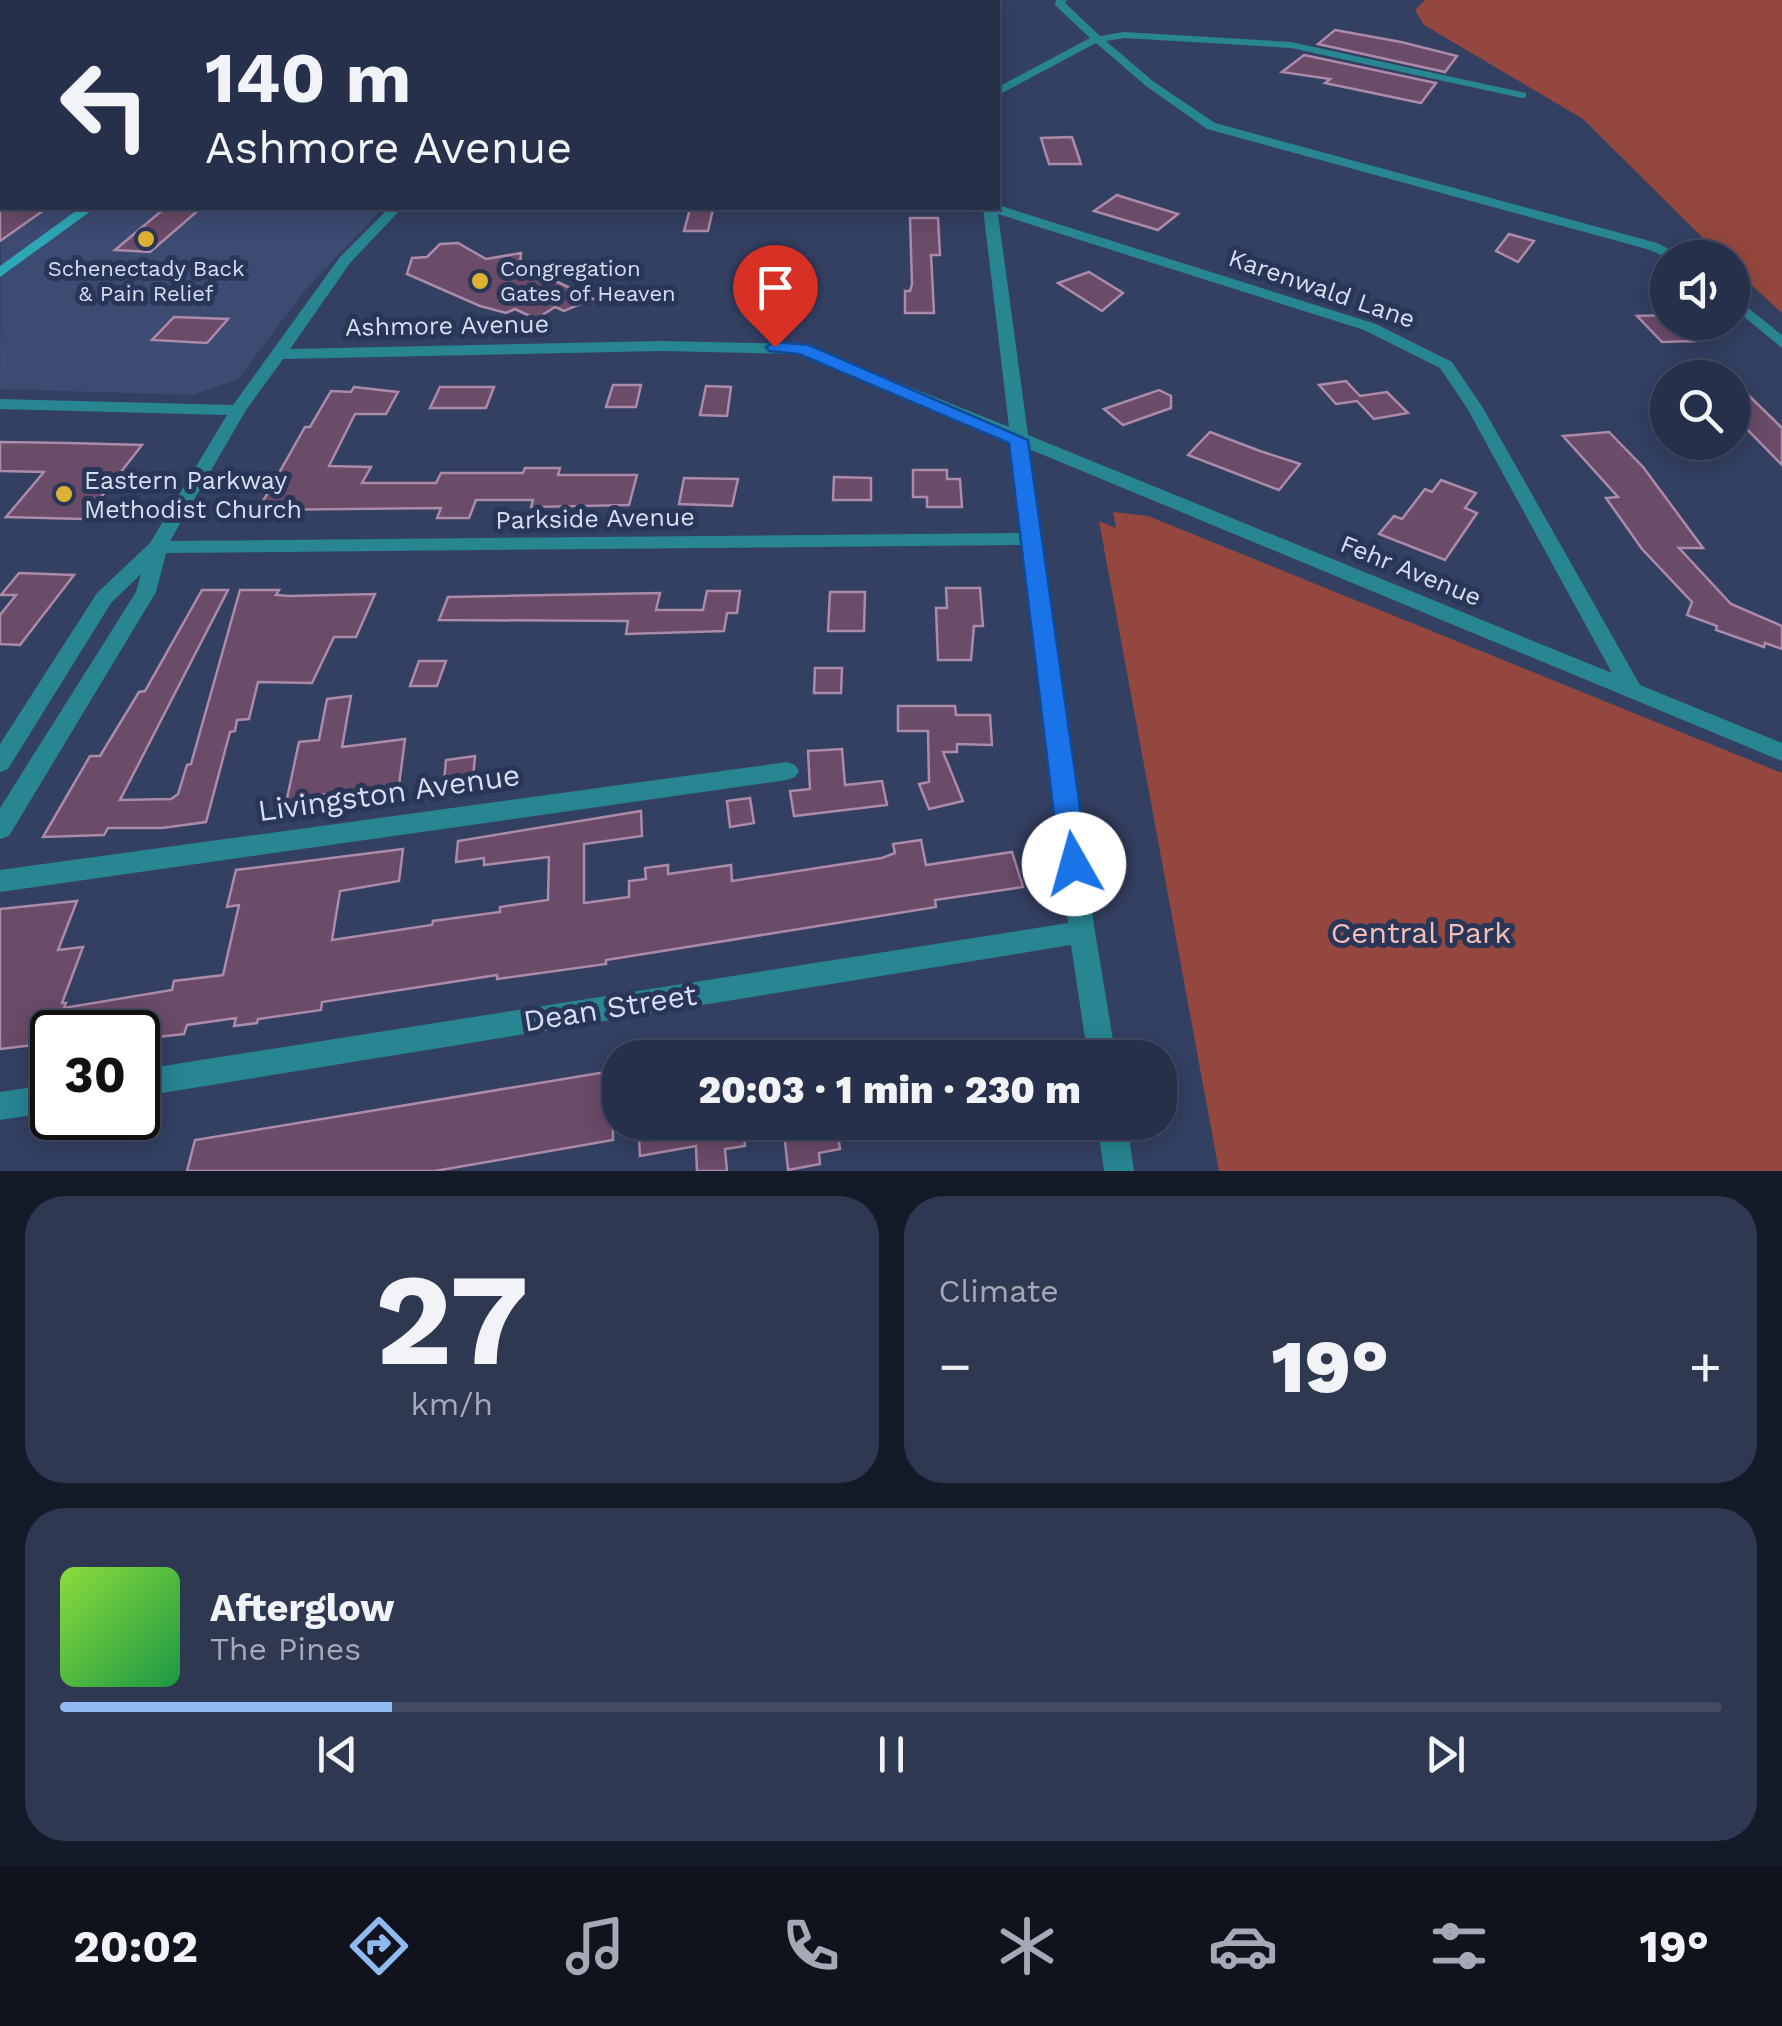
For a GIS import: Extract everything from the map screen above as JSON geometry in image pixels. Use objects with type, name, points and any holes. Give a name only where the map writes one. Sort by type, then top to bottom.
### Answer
[{"type":"main road","points":[[0,274],[85,210]]},
{"type":"street","points":[[1062,0],[1059,3],[1096,40],[1179,107],[1211,126],[1650,245]]},
{"type":"street","points":[[1000,91],[1060,56],[1096,40],[1124,35],[1291,45],[1522,95]]},
{"type":"street","points":[[0,763],[104,598],[157,548],[238,410],[345,260],[394,210]]},
{"type":"street","points":[[991,210],[1018,440],[1099,1040]]},
{"type":"street","name":"Karenwald Lane","points":[[997,210],[1370,326],[1446,365],[1475,408],[1632,690]]},
{"type":"street","points":[[1750,315],[1782,343]]},
{"type":"street","name":"Ashmore Avenue","points":[[278,354],[660,346],[803,349],[1018,440]]},
{"type":"street","points":[[0,404],[238,410]]},
{"type":"street","name":"Fehr Avenue","points":[[1018,440],[1782,752]]},
{"type":"street","name":"Parkside Avenue","points":[[157,548],[1034,540]]},
{"type":"street","points":[[0,830],[146,592],[157,548]]},
{"type":"street","name":"Livingston Avenue","points":[[0,880],[787,771]]},
{"type":"street","name":"Dean Street","points":[[160,1080],[1082,932]]},
{"type":"street","points":[[0,1106],[30,1101]]},
{"type":"street","points":[[1115,1140],[1119,1171]]},
{"type":"shaded area","points":[[1,210],[381,210],[306,289],[238,379],[193,395],[0,389]]},
{"type":"green space","points":[[1425,0],[1782,0],[1782,313],[1750,284],[1750,240],[1705,240],[1583,119],[1424,25],[1415,10]]},
{"type":"green space","name":"Central Park","points":[[1113,512],[1148,516],[1782,773],[1782,1171],[1219,1171],[1099,521],[1116,528]]},
{"type":"building","points":[[1335,30],[1457,56],[1445,72],[1318,44]]},
{"type":"building","points":[[1304,55],[1436,83],[1421,103],[1325,83],[1330,79],[1282,72]]},
{"type":"building","points":[[1072,137],[1081,164],[1049,164],[1041,138]]},
{"type":"building","points":[[1117,195],[1178,214],[1158,230],[1094,211]]},
{"type":"building","points":[[0,210],[44,210],[0,241]]},
{"type":"building","points":[[163,210],[199,210],[150,252],[115,250]]},
{"type":"building","points":[[690,210],[713,210],[708,231],[684,231]]},
{"type":"building","points":[[910,218],[938,218],[940,255],[931,255],[934,313],[905,313],[905,291],[910,291],[912,284]]},
{"type":"building","points":[[1509,234],[1534,241],[1518,262],[1496,251]]},
{"type":"building","name":"Congregation Gates of Heaven","points":[[458,243],[486,259],[521,253],[520,264],[593,299],[564,311],[555,307],[536,319],[515,309],[506,313],[480,306],[407,274],[412,258],[427,257],[440,244]]},
{"type":"building","points":[[1089,272],[1123,293],[1102,311],[1058,283]]},
{"type":"building","points":[[1637,316],[1650,316],[1650,330]]},
{"type":"building","points":[[174,317],[228,319],[207,343],[152,340]]},
{"type":"building","points":[[1346,381],[1360,396],[1387,392],[1408,413],[1374,419],[1357,401],[1336,404],[1319,385]]},
{"type":"building","points":[[613,385],[641,385],[636,407],[606,407]]},
{"type":"building","points":[[706,386],[731,387],[727,416],[700,415]]},
{"type":"building","points":[[354,387],[398,392],[386,414],[355,414],[329,466],[371,467],[362,483],[436,483],[441,473],[523,473],[525,468],[560,468],[558,475],[637,475],[629,505],[531,507],[533,500],[476,500],[469,518],[437,518],[441,508],[258,510],[305,427],[310,427],[331,391],[351,392]]},
{"type":"building","points":[[440,387],[494,387],[486,408],[430,408]]},
{"type":"building","points":[[1159,390],[1171,396],[1171,408],[1123,425],[1104,409]]},
{"type":"building","points":[[1750,397],[1782,428],[1782,465],[1750,432]]},
{"type":"building","points":[[1210,432],[1300,464],[1279,490],[1188,455]]},
{"type":"building","points":[[1609,432],[1643,467],[1703,548],[1679,548],[1731,604],[1782,626],[1782,649],[1765,643],[1764,647],[1716,630],[1717,626],[1687,615],[1692,602],[1642,549],[1606,498],[1618,497],[1563,436]]},
{"type":"building","name":"Eastern Parkway Methodist Church","points":[[0,442],[142,445],[84,519],[6,517],[44,472],[0,471]]},
{"type":"building","points":[[913,470],[947,470],[947,479],[960,479],[962,507],[927,507],[927,497],[913,497]]},
{"type":"building","points":[[834,477],[871,478],[871,500],[833,500]]},
{"type":"building","points":[[684,478],[738,479],[732,506],[679,504]]},
{"type":"building","points":[[1441,480],[1476,493],[1465,508],[1477,513],[1445,560],[1379,534],[1394,516],[1402,519],[1425,489],[1432,492]]},
{"type":"building","points":[[19,573],[74,575],[20,645],[0,644],[0,615],[16,595],[1,595]]},
{"type":"building","points":[[946,588],[980,588],[983,626],[974,626],[971,660],[938,660],[936,608],[947,608]]},
{"type":"building","points":[[202,590],[228,590],[120,800],[171,799],[178,794],[187,765],[191,764],[240,590],[279,590],[276,595],[289,596],[375,594],[356,637],[334,637],[312,683],[258,682],[249,719],[237,720],[235,731],[230,732],[206,822],[162,828],[108,828],[104,835],[43,837],[90,756],[100,756],[139,692],[145,691]]},
{"type":"building","points":[[707,591],[740,591],[737,613],[727,613],[724,631],[626,634],[628,621],[439,620],[448,597],[660,593],[656,610],[703,610]]},
{"type":"building","points":[[830,592],[865,592],[864,631],[828,631]]},
{"type":"building","points":[[419,661],[446,661],[437,686],[410,686]]},
{"type":"building","points":[[815,668],[842,668],[841,693],[814,693]]},
{"type":"building","points":[[351,696],[342,747],[405,739],[399,785],[320,795],[319,804],[285,808],[299,742],[319,740],[327,699]]},
{"type":"building","points":[[898,706],[955,706],[956,715],[990,715],[992,745],[957,744],[957,752],[943,752],[963,801],[929,809],[919,784],[929,782],[928,731],[898,731]]},
{"type":"building","points":[[842,749],[845,785],[882,781],[887,805],[794,816],[790,791],[810,789],[808,751]]},
{"type":"building","points":[[475,756],[472,789],[443,793],[446,760]]},
{"type":"building","points":[[750,798],[754,823],[730,827],[727,801]]},
{"type":"building","points":[[641,811],[642,836],[584,844],[584,903],[629,897],[629,881],[646,879],[645,868],[668,865],[668,874],[731,865],[732,881],[882,858],[895,853],[893,844],[921,840],[926,865],[1012,852],[1023,887],[935,900],[936,907],[606,960],[606,964],[497,979],[497,975],[322,1002],[321,1010],[258,1019],[257,1023],[234,1026],[236,1018],[187,1025],[184,1034],[160,1037],[160,1010],[30,1010],[30,1045],[0,1049],[0,909],[77,901],[58,950],[83,947],[62,1003],[66,1003],[64,1008],[172,990],[174,981],[223,975],[239,905],[227,907],[236,870],[403,849],[399,881],[340,891],[332,940],[432,925],[433,921],[500,912],[500,907],[548,900],[549,857],[484,865],[484,858],[456,862],[458,841]]},
{"type":"building","points":[[602,1073],[602,1140],[613,1140],[435,1171],[187,1171],[195,1140]]},
{"type":"building","points":[[639,1140],[744,1140],[745,1146],[725,1149],[727,1171],[697,1171],[696,1146],[640,1156]]},
{"type":"building","points":[[785,1140],[839,1140],[840,1149],[819,1153],[820,1164],[788,1170]]},
{"type":"place","name":"Schenectady Back & Pain Relief","points":[[146,239]]},
{"type":"place","name":"Congregation Gates of Heaven","points":[[480,281]]},
{"type":"place","name":"Eastern Parkway Methodist Church","points":[[64,494]]},
{"type":"route","points":[[775,347],[803,349],[1018,440],[1074,864]]}]
